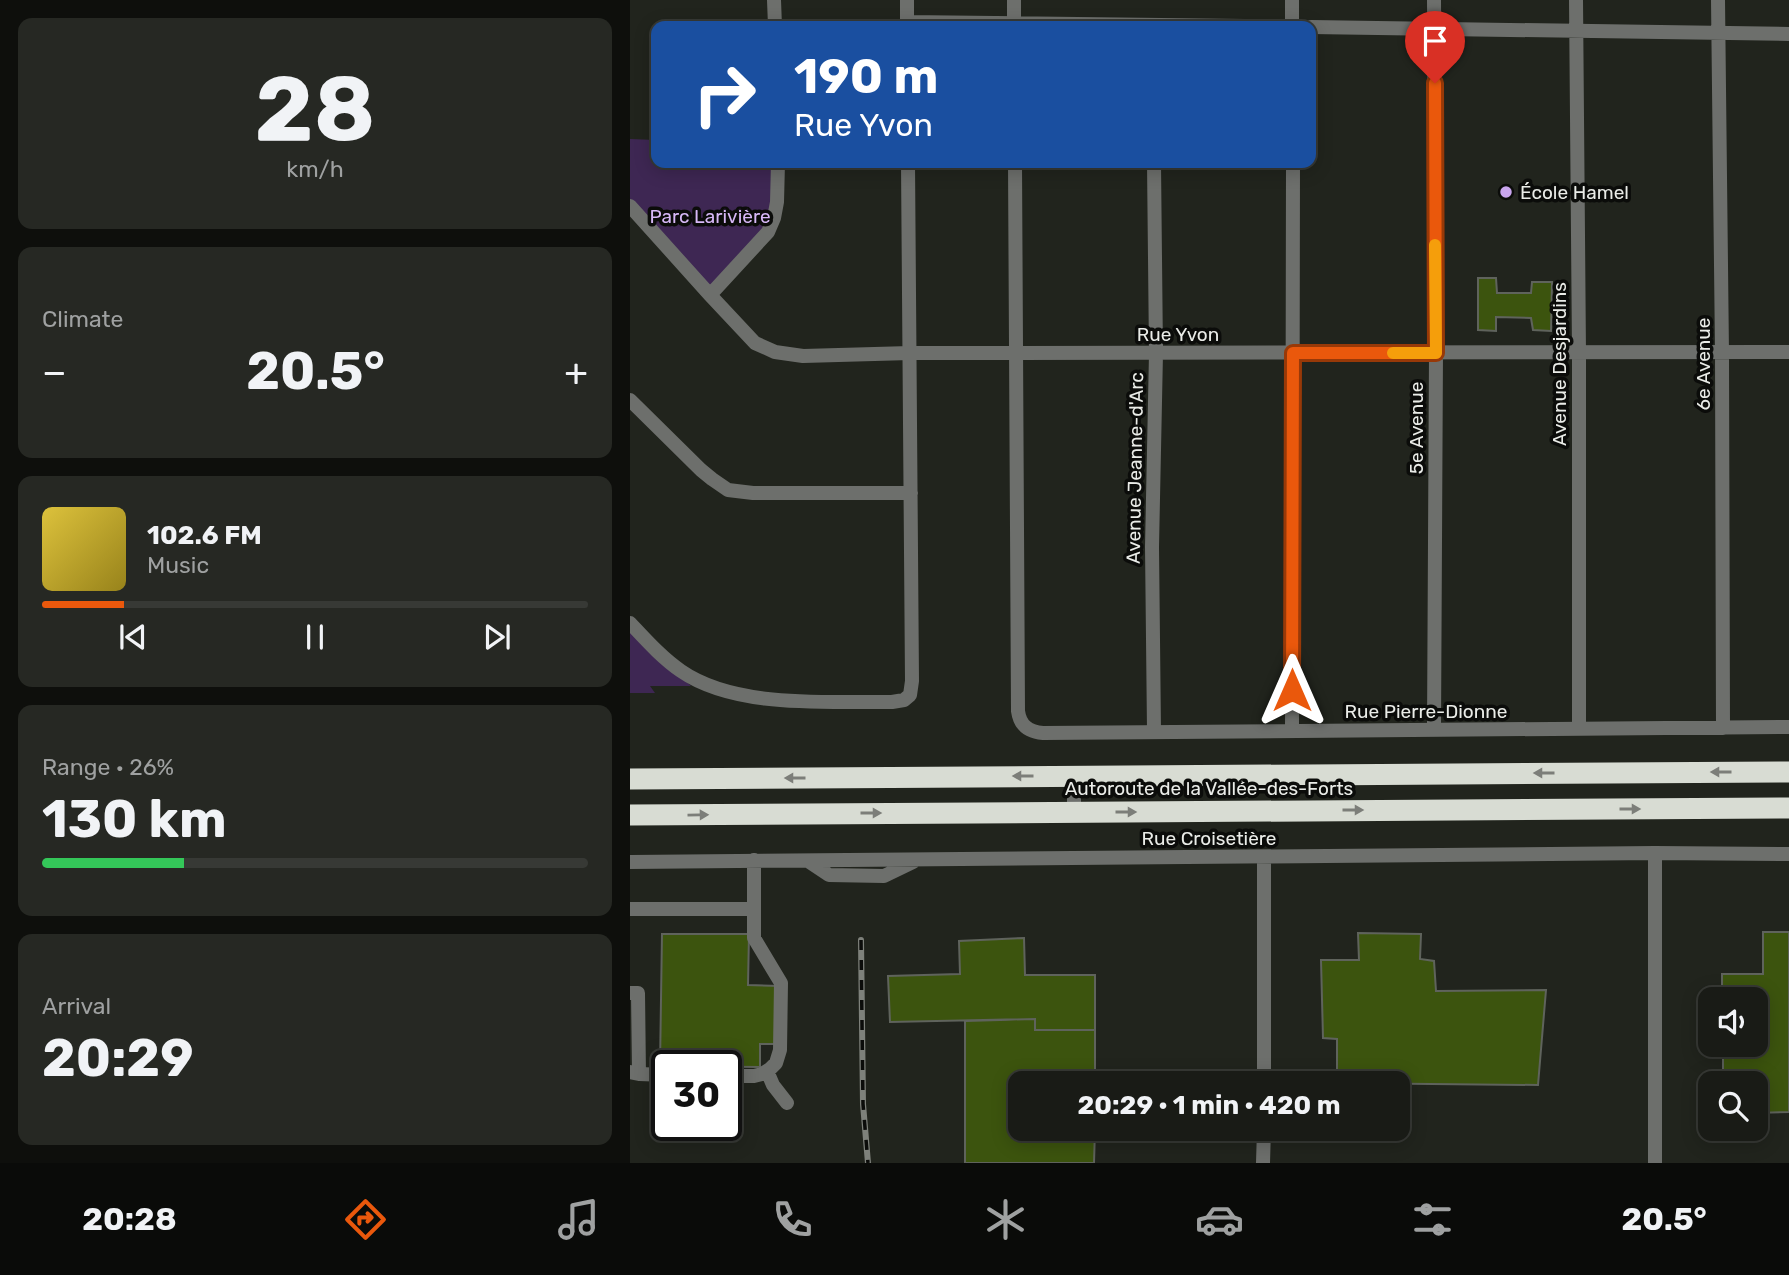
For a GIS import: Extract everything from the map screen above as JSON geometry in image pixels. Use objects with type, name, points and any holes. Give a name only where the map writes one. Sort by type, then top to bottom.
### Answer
[{"type":"highway","name":"Autoroute de la Vallée-des-Forts","points":[[630,779],[1789,772]]},
{"type":"highway","name":"Autoroute de la Vallée-des-Forts","points":[[630,815],[1789,808]]},
{"type":"street","points":[[774,0],[775,21]]},
{"type":"street","points":[[907,0],[907,21]]},
{"type":"street","points":[[1014,0],[1014,21]]},
{"type":"street","points":[[1292,0],[1292,21]]},
{"type":"street","name":"5e Avenue","points":[[1434,0],[1434,730]]},
{"type":"street","name":"Avenue Desjardins","points":[[1576,0],[1579,729]]},
{"type":"street","name":"6e Avenue","points":[[1718,0],[1723,728]]},
{"type":"street","points":[[1316,27],[1789,34]]},
{"type":"street","points":[[710,295],[768,232],[777,202],[778,168]]},
{"type":"street","points":[[630,623],[681,671],[711,687],[733,694],[802,700],[892,702],[908,698],[912,681],[908,168]]},
{"type":"street","points":[[1015,168],[1017,353]]},
{"type":"street","name":"Avenue Jeanne-d'Arc","points":[[1153,732],[1152,547],[1156,353],[1154,168]]},
{"type":"street","points":[[1292,730],[1293,168]]},
{"type":"street","name":"Rue Yvon","points":[[630,206],[755,343],[775,352],[803,356],[1017,353],[1789,352]]},
{"type":"street","name":"Rue Pierre-Dionne","points":[[1017,353],[1018,711],[1023,725],[1033,732],[1789,727]]},
{"type":"street","points":[[630,400],[701,470],[728,490],[753,493],[911,493]]},
{"type":"street","points":[[1074,776],[1074,812]]},
{"type":"street","points":[[1655,853],[1655,1163]]},
{"type":"street","name":"Rue Croisetière","points":[[630,862],[1789,854]]},
{"type":"street","points":[[1264,857],[1264,1071]]},
{"type":"street","points":[[742,1076],[754,1076],[767,1071],[776,1063],[780,1050],[781,984],[754,938],[754,860]]},
{"type":"street","points":[[630,909],[754,909]]},
{"type":"street","points":[[630,993],[638,993],[634,1073]]},
{"type":"street","points":[[767,1071],[773,1085],[787,1103]]},
{"type":"street","points":[[1264,1141],[1264,1163]]},
{"type":"green space","name":"Parc Larivière","points":[[630,139],[651,140],[651,168],[776,168],[772,221],[710,295],[630,211]]},
{"type":"green space","points":[[630,628],[691,686],[650,686],[655,693],[630,693]]},
{"type":"building","points":[[1478,278],[1496,278],[1497,293],[1531,293],[1532,282],[1552,282],[1551,331],[1533,330],[1531,318],[1496,317],[1496,331],[1478,330]]},
{"type":"building","points":[[1763,932],[1789,932],[1789,1112],[1768,1113],[1768,1071],[1723,1071],[1723,1057],[1768,1057],[1768,987],[1722,987],[1722,974],[1763,974]]},
{"type":"building","points":[[1358,933],[1421,934],[1420,959],[1434,961],[1436,991],[1546,990],[1538,1085],[1410,1084],[1410,1071],[1337,1071],[1337,1039],[1323,1038],[1321,960],[1359,960]]},
{"type":"building","points":[[662,934],[749,934],[748,985],[779,986],[778,1044],[760,1044],[760,1067],[742,1067],[742,1050],[660,1050]]},
{"type":"building","points":[[1024,938],[1025,975],[1095,975],[1095,1030],[1035,1030],[1035,1019],[890,1022],[888,976],[960,974],[959,941]]},
{"type":"building","points":[[1035,1019],[1035,1030],[1095,1030],[1095,1071],[1008,1071],[1008,1141],[1095,1141],[1094,1163],[965,1163],[965,1021]]},
{"type":"railway","points":[[861,940],[863,1104],[868,1163]]},
{"type":"slow traffic","points":[[1393,353],[1436,353],[1435,245]]},
{"type":"place","name":"École Hamel","points":[[1506,192]]},
{"type":"route","points":[[1292,690],[1293,353],[1436,353],[1435,83]]}]
